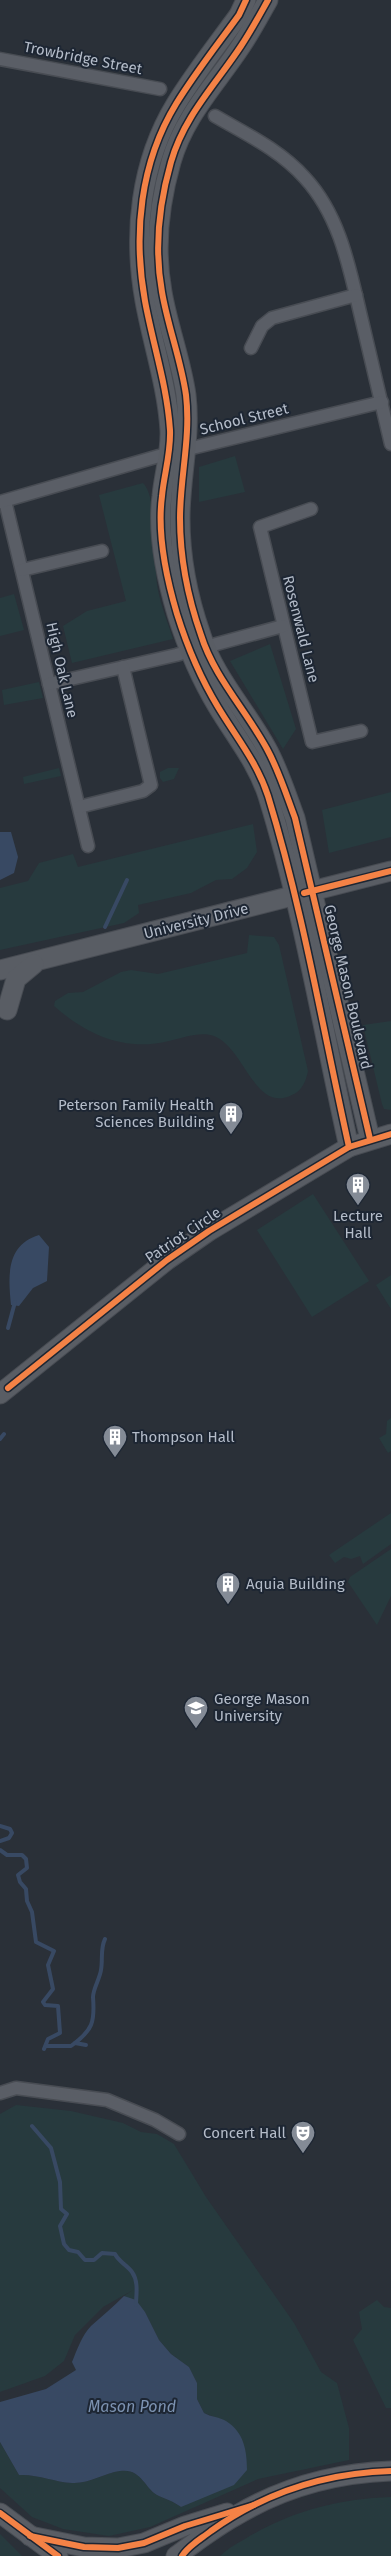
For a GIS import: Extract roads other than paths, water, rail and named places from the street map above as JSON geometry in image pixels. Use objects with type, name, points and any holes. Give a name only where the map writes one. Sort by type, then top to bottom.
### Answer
[{"type":"street","name":"George Mason Boulevard","points":[[178,452],[169,425],[164,380],[146,305],[139,265],[138,236],[142,198],[152,161],[176,104],[238,15],[246,0]]},
{"type":"street","name":"George Mason Boulevard","points":[[268,0],[241,46],[197,104],[182,132],[164,186],[159,221],[158,267],[186,396],[178,452],[180,517],[182,553],[193,608],[198,649],[220,678],[266,748],[281,778],[295,818],[303,893],[349,1147]]},
{"type":"street","name":"Trowbridge Street","points":[[0,59],[160,89]]},
{"type":"street","points":[[214,116],[275,151],[288,161],[314,188],[336,226],[356,295],[391,444]]},
{"type":"street","points":[[251,348],[262,326],[272,318],[356,295]]},
{"type":"street","name":"School Street","points":[[3,501],[178,452],[382,402]]},
{"type":"street","name":"High Oak Lane","points":[[3,501],[22,570],[88,846]]},
{"type":"street","name":"Rosenwald Lane","points":[[311,509],[260,527],[312,742],[361,731]]},
{"type":"street","points":[[22,570],[102,551]]},
{"type":"street","points":[[49,684],[123,668],[283,626]]},
{"type":"street","points":[[79,807],[143,791],[151,785],[123,668]]},
{"type":"street","name":"University Drive","points":[[0,970],[391,871]]},
{"type":"street","name":"George Mason Boulevard","points":[[303,893],[370,1139]]},
{"type":"street","points":[[0,1003],[7,1010],[16,979],[40,960]]},
{"type":"street","name":"Patriot Circle","points":[[0,1394],[167,1260],[259,1200],[349,1147],[391,1134]]},
{"type":"street","points":[[0,2093],[16,2088],[107,2100],[152,2119],[178,2134]]},
{"type":"street","points":[[30,2536],[84,2547],[118,2548],[144,2543],[186,2526],[254,2505],[314,2482],[362,2472],[391,2471]]},
{"type":"street","points":[[182,2554],[218,2526],[254,2505]]},
{"type":"street","points":[[0,2514],[58,2556]]},
{"type":"water","points":[[0,832],[11,832],[18,857],[14,873],[0,880]]},
{"type":"water","points":[[39,1235],[49,1247],[47,1281],[33,1288],[19,1306],[11,1305],[9,1283],[15,1254],[20,1246]]},
{"type":"water","name":"Mason Pond","points":[[124,2296],[136,2300],[145,2312],[159,2340],[171,2354],[189,2367],[197,2383],[197,2399],[204,2413],[226,2421],[241,2436],[245,2449],[247,2470],[234,2485],[181,2507],[157,2495],[133,2472],[114,2472],[78,2483],[19,2475],[0,2442],[0,2402],[46,2389],[76,2370],[72,2362],[85,2334],[91,2326]]},
{"type":"waterway","points":[[105,927],[127,880]]},
{"type":"waterway","points":[[8,1328],[15,1302]]},
{"type":"waterway","points":[[0,1439],[4,1434]]},
{"type":"waterway","points":[[0,1826],[10,1829],[12,1833],[9,1838],[0,1841]]},
{"type":"waterway","points":[[0,1850],[7,1855],[22,1855],[26,1859],[27,1868],[18,1875],[20,1882],[26,1889],[27,1901],[32,1912],[36,1942],[54,1951],[48,1965],[53,1989],[43,2002],[45,2005],[58,2006],[60,2033],[48,2039],[44,2049]]},
{"type":"waterway","points":[[46,2046],[71,2046],[84,2035],[91,2025],[94,2013],[93,1994],[102,1966],[105,1939]]},
{"type":"waterway","points":[[75,2043],[86,2045]]},
{"type":"waterway","points":[[32,2126],[51,2148],[60,2182],[61,2209],[67,2214],[60,2226],[64,2244],[69,2250],[78,2252],[85,2260],[94,2260],[102,2253],[115,2254],[130,2270],[136,2280],[136,2305]]},
{"type":"place","name":"Peterson Family Health Sciences Building","points":[[231,1135]]},
{"type":"place","name":"Lecture Hall","points":[[358,1206]]},
{"type":"place","name":"Thompson Hall","points":[[115,1458]]},
{"type":"place","name":"Aquia Building","points":[[228,1605]]},
{"type":"place","name":"George Mason University","points":[[196,1729]]},
{"type":"place","name":"Concert Hall","points":[[303,2154]]}]
